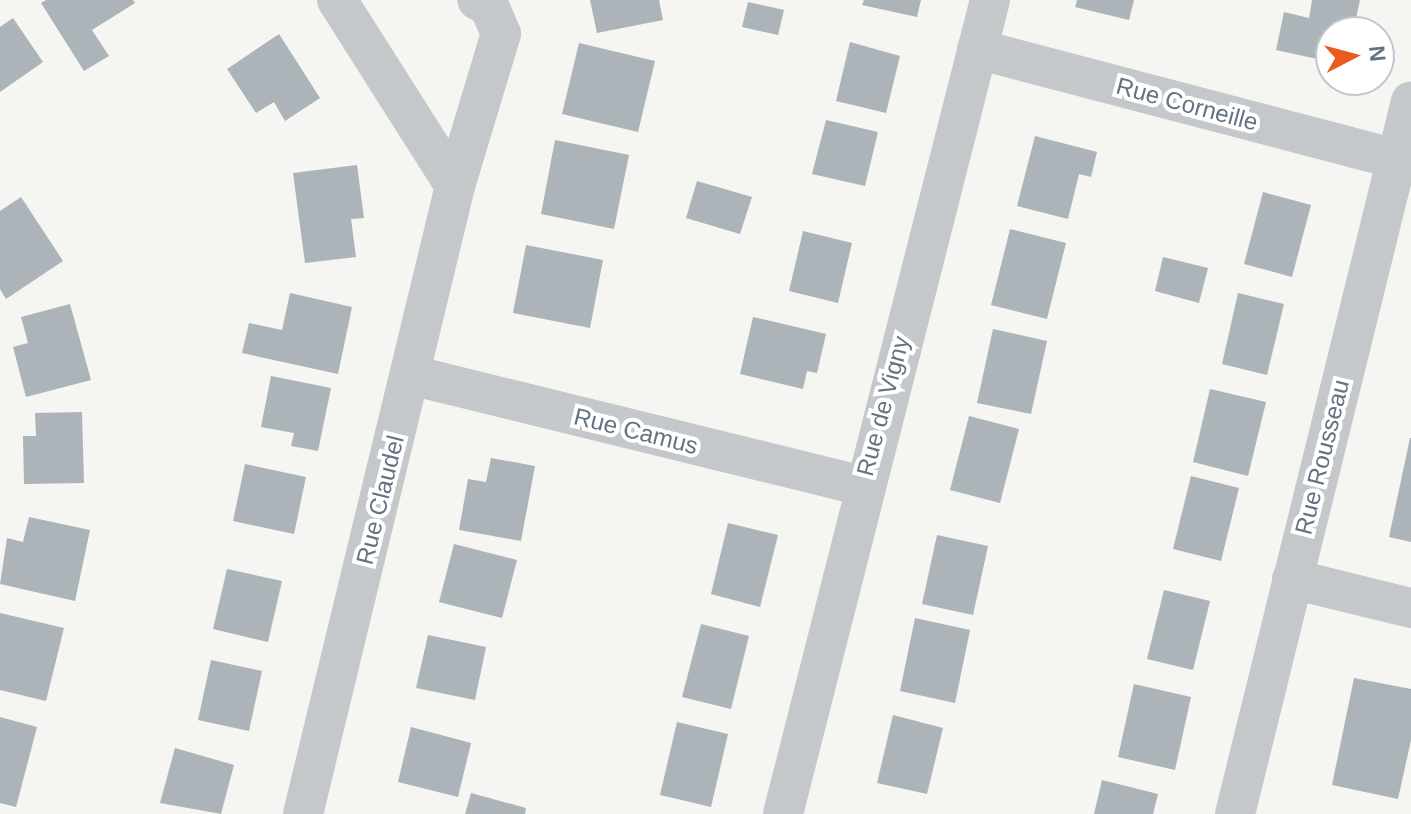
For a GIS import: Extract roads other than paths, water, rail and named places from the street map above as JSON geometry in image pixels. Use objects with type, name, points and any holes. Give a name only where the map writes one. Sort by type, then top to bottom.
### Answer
[{"type":"street","points":[[337,0],[455,186]]},
{"type":"street","name":"Rue Claudel","points":[[303,814],[455,186],[501,34],[489,6],[477,0]]},
{"type":"street","name":"Rue de Vigny","points":[[783,814],[862,486],[990,0]]},
{"type":"street","name":"Rue Corneille","points":[[977,49],[1396,159]]},
{"type":"street","name":"Rue Rousseau","points":[[1235,814],[1411,101]]},
{"type":"street","name":"Rue Camus","points":[[411,375],[862,486]]},
{"type":"street","points":[[1292,579],[1411,608]]}]
